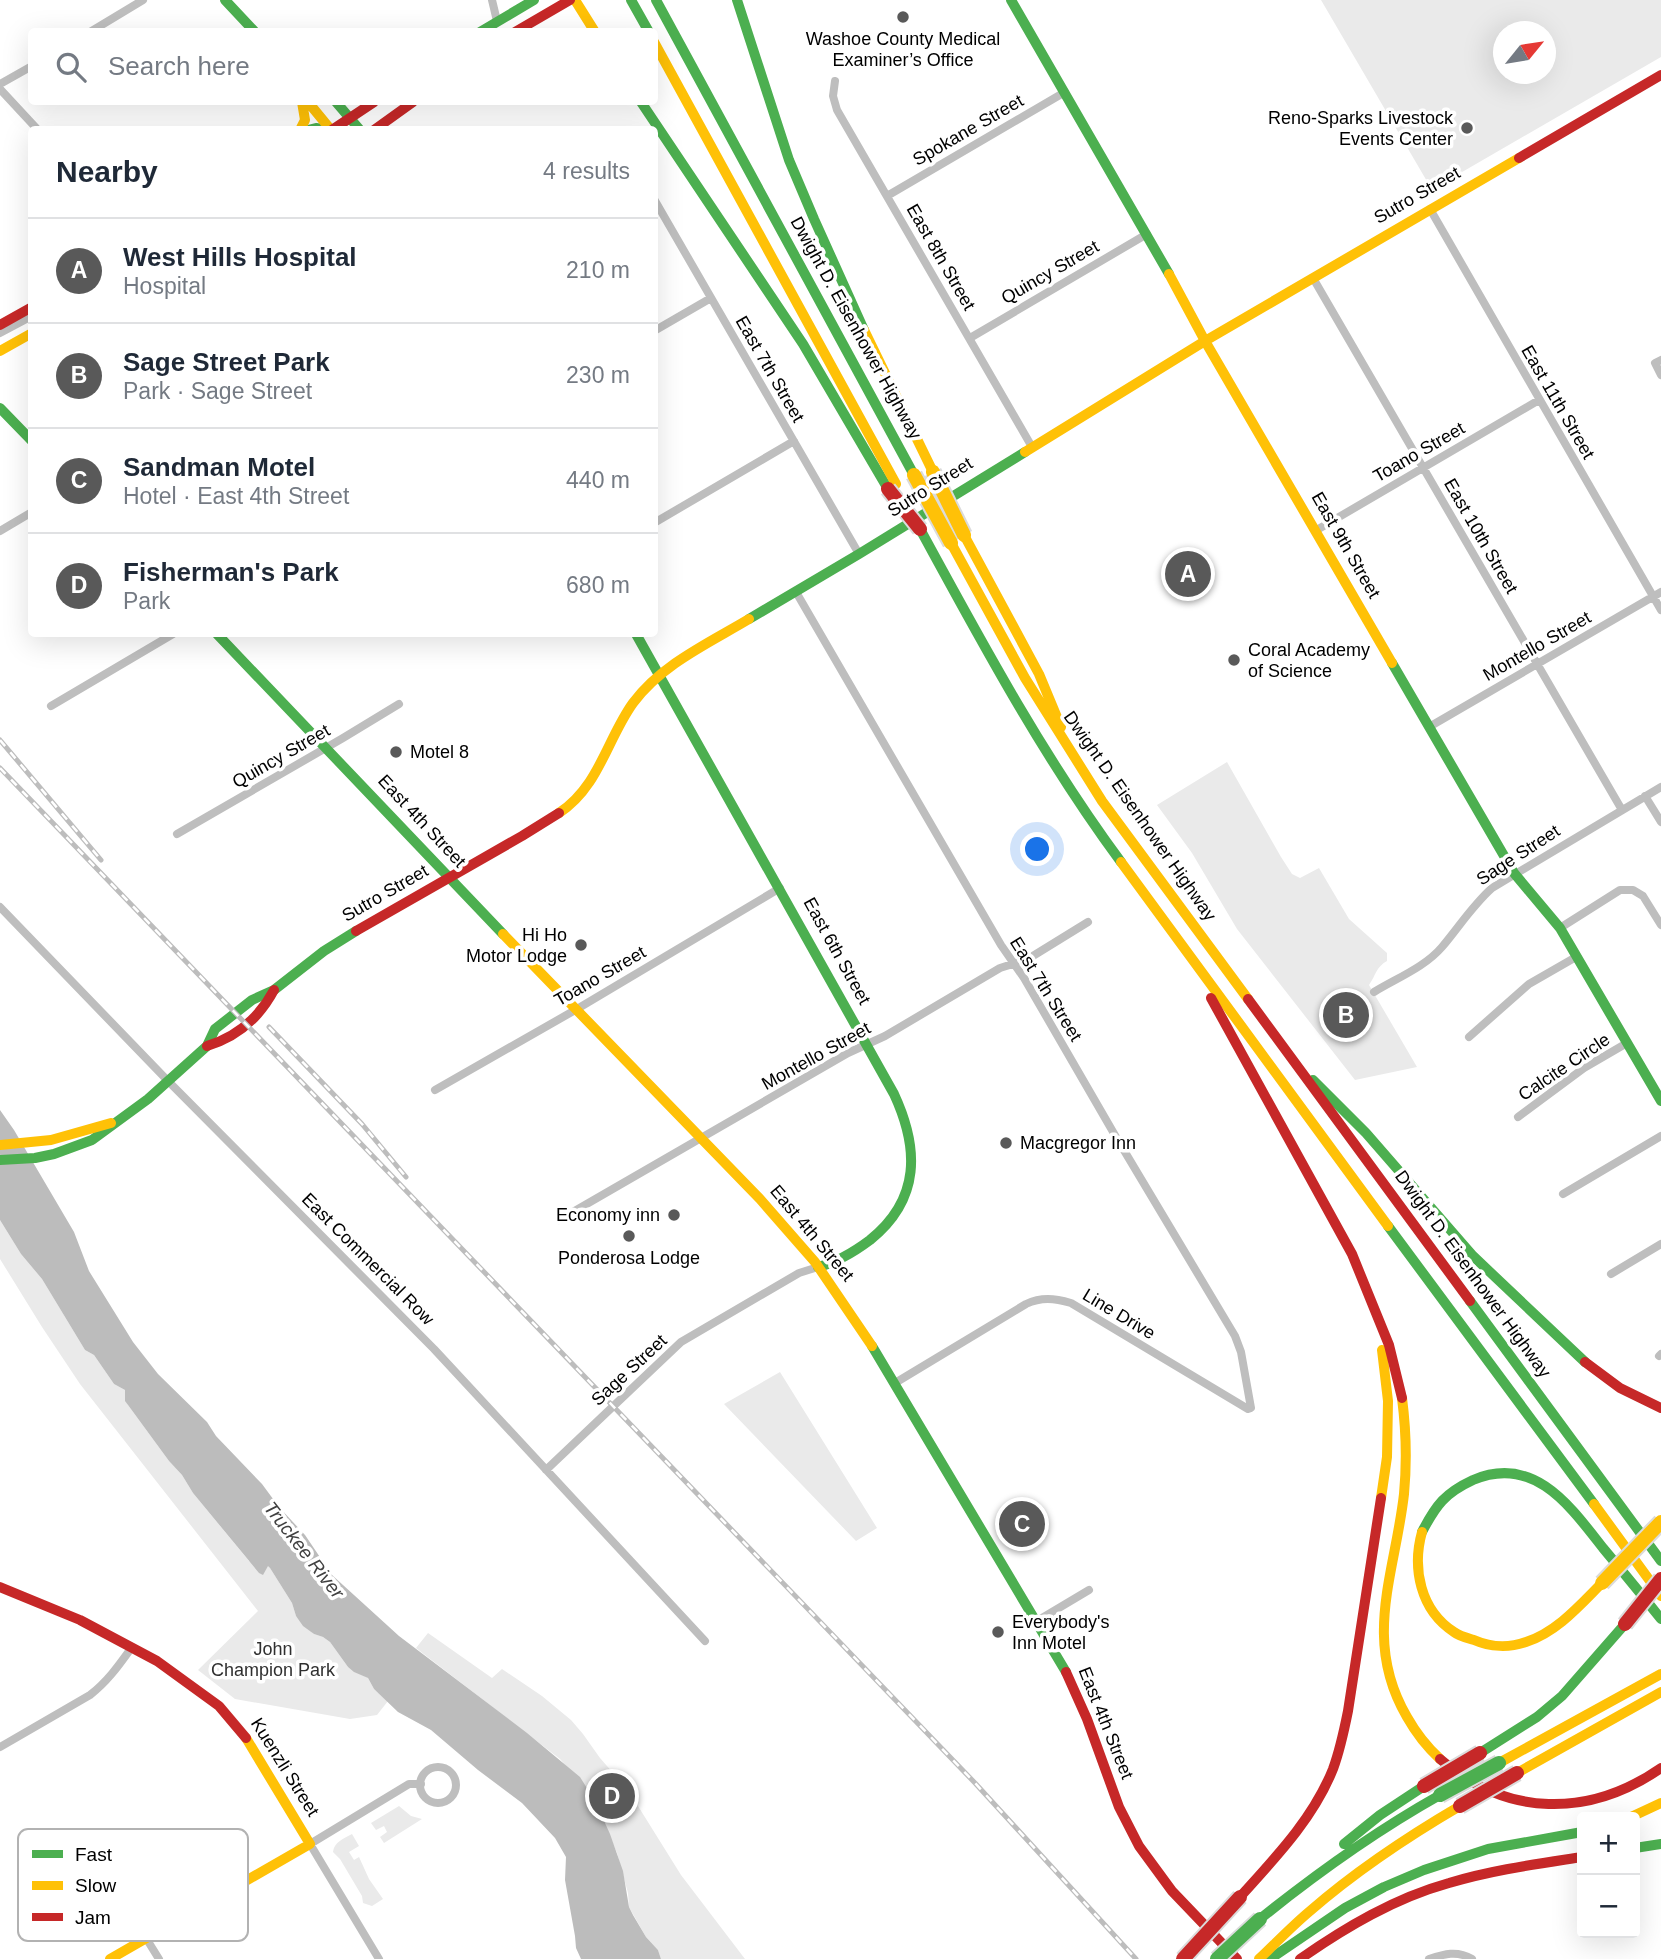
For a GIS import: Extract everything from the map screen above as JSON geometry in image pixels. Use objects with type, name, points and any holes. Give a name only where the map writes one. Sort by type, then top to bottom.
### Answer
[{"type":"main road","points":[[225,0],[251,28]]},
{"type":"main road","points":[[487,28],[534,0]]},
{"type":"main road","points":[[522,28],[572,0],[592,28]]},
{"type":"main road","points":[[632,0],[647,28]]},
{"type":"main road","name":"Dwight D. Eisenhower Highway","points":[[656,0],[914,475],[957,539],[1025,678],[1069,752],[1133,846],[1661,1561]]},
{"type":"main road","points":[[737,0],[778,130],[798,180],[933,472],[957,539]]},
{"type":"main road","name":"East 9th Street","points":[[1012,0],[1147,234],[1205,341],[1514,873],[1560,928],[1661,1101]]},
{"type":"main road","points":[[658,49],[892,486]]},
{"type":"main road","name":"Sutro Street","points":[[0,1160],[35,1158],[74,1148],[92,1140],[148,1099],[207,1046],[221,1043],[233,1036],[263,1010],[274,990],[324,951],[550,819],[575,800],[597,772],[629,710],[644,690],[681,659],[859,554],[1205,341],[1661,75]]},
{"type":"main road","points":[[302,105],[305,120],[302,126]]},
{"type":"main road","points":[[310,105],[327,126]]},
{"type":"main road","points":[[339,105],[355,124],[371,105]]},
{"type":"main road","points":[[380,126],[409,105]]},
{"type":"main road","points":[[643,105],[657,126]]},
{"type":"main road","points":[[658,127],[803,344],[920,529],[1005,684],[1044,750],[1099,833],[1661,1596]]},
{"type":"main road","points":[[0,325],[28,309]]},
{"type":"main road","points":[[0,351],[28,335]]},
{"type":"main road","points":[[0,408],[28,437]]},
{"type":"main road","name":"East 4th Street","points":[[220,637],[760,1199],[818,1267],[895,1382],[1037,1621],[1080,1701],[1125,1821],[1139,1846],[1170,1889],[1237,1959]]},
{"type":"main road","name":"East 6th Street","points":[[638,637],[780,888],[903,1111],[908,1125],[911,1172],[900,1205],[882,1230],[869,1241],[837,1262],[818,1267]]},
{"type":"main road","points":[[1183,947],[1344,1237],[1391,1353],[1403,1402],[1406,1433],[1404,1494],[1385,1599],[1383,1636],[1387,1671],[1403,1713],[1441,1761],[1478,1786],[1522,1802],[1559,1805],[1597,1799],[1619,1793],[1661,1769]]},
{"type":"main road","points":[[1292,1062],[1348,1113],[1474,1256],[1578,1357],[1620,1388],[1661,1408]]},
{"type":"main road","name":"Sutro Street","points":[[0,1145],[51,1140],[114,1123]]},
{"type":"main road","points":[[1183,1959],[1311,1814],[1332,1774],[1345,1730],[1388,1438],[1384,1364],[1374,1311]]},
{"type":"main road","points":[[1661,1522],[1602,1583],[1556,1626],[1536,1638],[1512,1646],[1480,1643],[1451,1629],[1430,1607],[1417,1569],[1419,1541],[1424,1525],[1440,1501],[1463,1483],[1492,1474],[1506,1473],[1533,1479],[1559,1494],[1572,1508],[1661,1619]]},
{"type":"main road","points":[[1308,1880],[1359,1831],[1380,1815],[1525,1725],[1562,1696],[1661,1579]]},
{"type":"main road","name":"Kuenzli Street","points":[[0,1587],[80,1620],[157,1661],[219,1706],[247,1740],[310,1843]]},
{"type":"main road","points":[[1217,1959],[1308,1880],[1387,1825],[1661,1674]]},
{"type":"main road","points":[[1270,1959],[1316,1905],[1403,1841],[1661,1692]]},
{"type":"main road","points":[[1640,1812],[1661,1802]]},
{"type":"main road","points":[[1259,1959],[1390,1884],[1435,1866],[1508,1844],[1577,1833]]},
{"type":"main road","points":[[248,1879],[310,1843]]},
{"type":"main road","points":[[1640,1847],[1661,1844]]},
{"type":"main road","points":[[1300,1959],[1363,1917],[1431,1888],[1490,1872],[1577,1858]]},
{"type":"main road","points":[[110,1959],[141,1941]]},
{"type":"street","points":[[97,28],[144,0]]},
{"type":"street","points":[[492,0],[497,22]]},
{"type":"street","points":[[28,69],[0,87],[34,126]]},
{"type":"street","name":"East 8th Street","points":[[835,81],[832,96],[837,110],[1032,447]]},
{"type":"street","name":"Spokane Street","points":[[887,196],[1065,92]]},
{"type":"street","name":"East 7th Street","points":[[658,206],[859,554]]},
{"type":"street","name":"East 11th Street","points":[[1430,209],[1539,400],[1657,594],[1661,610]]},
{"type":"street","name":"Quincy Street","points":[[970,338],[1147,234]]},
{"type":"street","name":"East 10th Street","points":[[1313,278],[1622,810]]},
{"type":"street","points":[[658,329],[711,298]]},
{"type":"street","points":[[0,333],[28,318]]},
{"type":"street","points":[[1661,360],[1654,363],[1661,375]]},
{"type":"street","name":"Toano Street","points":[[1315,531],[1539,400]]},
{"type":"street","points":[[658,521],[794,441]]},
{"type":"street","points":[[0,531],[28,514]]},
{"type":"street","name":"East 7th Street","points":[[796,592],[1001,945],[1235,1336],[1241,1352],[1251,1408]]},
{"type":"street","name":"Montello Street","points":[[1429,727],[1657,594]]},
{"type":"street","points":[[51,706],[168,637]]},
{"type":"street","name":"Quincy Street","points":[[177,834],[399,704]]},
{"type":"street","name":"Sage Street","points":[[1374,992],[1433,956],[1477,901],[1492,888],[1661,787]]},
{"type":"street","points":[[1646,796],[1661,822]]},
{"type":"street","name":"Toano Street","points":[[435,1090],[780,888]]},
{"type":"street","points":[[1560,928],[1620,890],[1633,890],[1643,896],[1661,925]]},
{"type":"street","name":"East Commercial Row","points":[[0,907],[434,1349],[705,1641]]},
{"type":"street","name":"Montello Street","points":[[559,1220],[848,1053],[885,1036],[1000,968],[1028,959],[1088,922]]},
{"type":"street","points":[[1469,1037],[1529,984],[1576,957]]},
{"type":"street","name":"Calcite Circle","points":[[1518,1117],[1584,1068],[1627,1043]]},
{"type":"street","points":[[1563,1194],[1661,1136]]},
{"type":"street","points":[[1611,1274],[1661,1244]]},
{"type":"street","name":"Sage Street","points":[[546,1470],[681,1342],[799,1273],[818,1267]]},
{"type":"street","name":"Line Drive","points":[[895,1382],[1026,1304],[1046,1298],[1071,1303],[1230,1399],[1248,1409],[1251,1408]]},
{"type":"street","points":[[1037,1621],[1089,1590]]},
{"type":"street","points":[[0,1747],[90,1695],[112,1675],[131,1647]]},
{"type":"street","points":[[433,1768],[442,1768],[449,1770],[454,1776],[456,1791],[445,1802],[436,1803],[428,1800],[422,1793],[421,1784],[422,1777],[427,1772],[433,1768]]},
{"type":"street","points":[[310,1843],[409,1784],[421,1784]]},
{"type":"street","name":"Kuenzli Street","points":[[310,1843],[379,1959]]},
{"type":"street","points":[[148,1941],[159,1959]]},
{"type":"street","points":[[1429,1959],[1449,1953],[1472,1959]]},
{"type":"green space","name":"Reno-Sparks Livestock Events Center","points":[[1321,0],[1661,0],[1661,57],[1438,186],[1428,183]]},
{"type":"green space","points":[[1227,762],[1292,874],[1300,878],[1319,868],[1349,919],[1387,953],[1387,961],[1378,969],[1369,985],[1417,1067],[1355,1080],[1237,929],[1192,853],[1157,805]]},
{"type":"green space","name":"John Champion Park","points":[[0,1220],[21,1254],[42,1279],[85,1350],[94,1355],[114,1384],[125,1390],[128,1405],[193,1493],[249,1561],[268,1565],[292,1603],[296,1616],[314,1634],[330,1642],[348,1667],[368,1678],[374,1689],[388,1701],[377,1715],[350,1719],[235,1699],[198,1670],[258,1611],[80,1384],[42,1327],[0,1259]]},
{"type":"green space","points":[[780,1372],[877,1528],[856,1541],[724,1404]]},
{"type":"green space","points":[[428,1633],[492,1678],[502,1669],[571,1720],[628,1790],[681,1875],[745,1959],[661,1959],[658,1950],[646,1937],[629,1907],[617,1853],[595,1801],[588,1791],[560,1759],[416,1648]]},
{"type":"green space","points":[[399,1806],[411,1816],[422,1819],[384,1843],[380,1837],[387,1832],[384,1826],[376,1830],[371,1823]]},
{"type":"green space","points":[[352,1834],[359,1846],[349,1852],[354,1860],[359,1857],[369,1879],[383,1899],[372,1906],[363,1903],[362,1896],[333,1852],[337,1843]]},
{"type":"water","name":"Truckee River","points":[[0,1110],[74,1232],[89,1271],[133,1342],[158,1374],[207,1422],[216,1436],[262,1484],[305,1535],[332,1575],[399,1636],[527,1733],[580,1777],[610,1834],[623,1871],[629,1907],[646,1937],[658,1950],[661,1959],[581,1959],[576,1948],[565,1880],[566,1857],[555,1838],[522,1803],[431,1730],[398,1712],[374,1689],[368,1678],[348,1667],[330,1642],[303,1626],[270,1568],[268,1566],[263,1575],[259,1573],[193,1493],[125,1401],[125,1390],[114,1384],[94,1355],[85,1350],[42,1279],[21,1254],[0,1220]]},
{"type":"railway","points":[[0,740],[101,860]]},
{"type":"railway","points":[[0,768],[975,1783],[1136,1959]]},
{"type":"railway","points":[[269,1027],[362,1124],[406,1177]]},
{"type":"traffic: fast","points":[[225,0],[251,28]]},
{"type":"traffic: fast","points":[[487,28],[534,0]]},
{"type":"traffic: fast","points":[[631,0],[647,28]]},
{"type":"traffic: fast","points":[[656,0],[914,475]]},
{"type":"traffic: fast","points":[[737,0],[789,160],[864,330]]},
{"type":"traffic: fast","points":[[1011,0],[1169,274]]},
{"type":"traffic: fast","points":[[339,105],[357,126]]},
{"type":"traffic: fast","points":[[643,105],[657,126]]},
{"type":"traffic: fast","points":[[658,127],[803,344],[888,489]]},
{"type":"traffic: fast","points":[[0,408],[28,437]]},
{"type":"traffic: fast","points":[[749,619],[1025,452]]},
{"type":"traffic: fast","points":[[920,529],[1040,741],[1121,862]]},
{"type":"traffic: fast","points":[[220,637],[503,934]]},
{"type":"traffic: fast","points":[[638,637],[894,1094],[908,1134],[911,1172],[899,1207],[887,1224],[858,1249],[818,1267]]},
{"type":"traffic: fast","points":[[1392,663],[1514,873],[1560,928],[1661,1101]]},
{"type":"traffic: fast","points":[[0,1160],[54,1154],[92,1140],[148,1099],[207,1046],[215,1029],[252,1000],[274,990],[324,951],[356,931]]},
{"type":"traffic: fast","points":[[1313,1080],[1366,1133],[1473,1256],[1585,1362]]},
{"type":"traffic: fast","points":[[1388,1226],[1594,1504]]},
{"type":"traffic: fast","points":[[1470,1301],[1661,1561]]},
{"type":"traffic: fast","points":[[872,1346],[1066,1672]]},
{"type":"traffic: fast","points":[[1422,1532],[1442,1501],[1473,1480],[1495,1474],[1514,1474],[1532,1479],[1548,1488],[1577,1516],[1661,1619]]},
{"type":"traffic: fast","points":[[1480,1753],[1537,1717],[1562,1696],[1625,1624]]},
{"type":"traffic: fast","points":[[1440,1795],[1499,1763]]},
{"type":"traffic: fast","points":[[1344,1844],[1380,1815],[1424,1786]]},
{"type":"traffic: fast","points":[[1260,1919],[1347,1853],[1440,1795]]},
{"type":"traffic: fast","points":[[1270,1959],[1345,1908],[1424,1870],[1488,1849],[1577,1833]]},
{"type":"traffic: fast","points":[[1640,1847],[1661,1844]]},
{"type":"traffic: fast","points":[[1217,1959],[1260,1919]]},
{"type":"traffic: slow","points":[[575,0],[592,28]]},
{"type":"traffic: slow","points":[[658,49],[896,484]]},
{"type":"traffic: slow","points":[[302,105],[305,120],[302,126]]},
{"type":"traffic: slow","points":[[310,105],[328,126]]},
{"type":"traffic: slow","points":[[1025,452],[1205,341],[1519,158]]},
{"type":"traffic: slow","points":[[1169,274],[1392,663]]},
{"type":"traffic: slow","points":[[864,330],[933,472]]},
{"type":"traffic: slow","points":[[0,351],[28,335]]},
{"type":"traffic: slow","points":[[933,472],[964,535]]},
{"type":"traffic: slow","points":[[914,475],[951,543]]},
{"type":"traffic: slow","points":[[964,535],[1039,674],[1061,727]]},
{"type":"traffic: slow","points":[[951,543],[1025,678],[1102,801],[1248,999]]},
{"type":"traffic: slow","points":[[559,813],[584,790],[624,717],[645,689],[687,655],[749,619]]},
{"type":"traffic: slow","points":[[1121,862],[1388,1226]]},
{"type":"traffic: slow","points":[[503,934],[760,1199],[815,1262],[872,1346]]},
{"type":"traffic: slow","points":[[0,1145],[51,1140],[111,1123]]},
{"type":"traffic: slow","points":[[1381,1498],[1387,1457],[1388,1401],[1382,1350]]},
{"type":"traffic: slow","points":[[1402,1398],[1406,1446],[1405,1482],[1385,1607],[1386,1661],[1394,1689],[1407,1717],[1422,1740],[1440,1759]]},
{"type":"traffic: slow","points":[[1594,1504],[1661,1596]]},
{"type":"traffic: slow","points":[[1602,1583],[1661,1522]]},
{"type":"traffic: slow","points":[[1422,1532],[1418,1560],[1426,1600],[1442,1623],[1461,1636],[1480,1642],[1506,1646],[1520,1644],[1548,1632],[1602,1583]]},
{"type":"traffic: slow","points":[[1499,1763],[1661,1674]]},
{"type":"traffic: slow","points":[[1517,1773],[1661,1692]]},
{"type":"traffic: slow","points":[[246,1738],[310,1844],[248,1880]]},
{"type":"traffic: slow","points":[[1640,1813],[1661,1803]]},
{"type":"traffic: slow","points":[[1259,1959],[1345,1882],[1401,1842],[1460,1806]]},
{"type":"traffic: slow","points":[[110,1959],[141,1941]]},
{"type":"traffic: jam","points":[[522,28],[570,0]]},
{"type":"traffic: jam","points":[[1519,158],[1661,75]]},
{"type":"traffic: jam","points":[[338,126],[370,105]]},
{"type":"traffic: jam","points":[[380,126],[409,105]]},
{"type":"traffic: jam","points":[[0,325],[28,309]]},
{"type":"traffic: jam","points":[[888,489],[920,529]]},
{"type":"traffic: jam","points":[[356,931],[559,813]]},
{"type":"traffic: jam","points":[[207,1046],[246,1025],[274,990]]},
{"type":"traffic: jam","points":[[1211,998],[1352,1254],[1389,1345],[1402,1398]]},
{"type":"traffic: jam","points":[[1248,999],[1470,1301]]},
{"type":"traffic: jam","points":[[1585,1362],[1620,1388],[1661,1408]]},
{"type":"traffic: jam","points":[[1240,1897],[1280,1853],[1304,1821],[1333,1769],[1348,1711],[1381,1498]]},
{"type":"traffic: jam","points":[[1625,1624],[1661,1579]]},
{"type":"traffic: jam","points":[[0,1587],[80,1620],[157,1661],[219,1706],[246,1738]]},
{"type":"traffic: jam","points":[[1066,1672],[1087,1719],[1119,1807],[1139,1846],[1172,1891],[1237,1959]]},
{"type":"traffic: jam","points":[[1424,1786],[1480,1753]]},
{"type":"traffic: jam","points":[[1440,1759],[1466,1778],[1493,1792],[1520,1801],[1549,1804],[1606,1796],[1661,1768]]},
{"type":"traffic: jam","points":[[1460,1806],[1517,1773]]},
{"type":"traffic: jam","points":[[1300,1959],[1372,1915],[1429,1889],[1498,1871],[1577,1858]]},
{"type":"traffic: jam","points":[[1183,1959],[1240,1897]]},
{"type":"place","name":"Washoe County Medical Examiner’s Office","points":[[903,17]]},
{"type":"place","name":"Reno-Sparks Livestock Events Center","points":[[1467,128]]},
{"type":"place","name":"West Hills Hospital","points":[[1188,574]]},
{"type":"place","name":"Coral Academy of Science","points":[[1234,660]]},
{"type":"place","name":"Motel 8","points":[[396,752]]},
{"type":"place","name":"Hi Ho Motor Lodge","points":[[581,945]]},
{"type":"place","name":"Sage Street Park","points":[[1346,1015]]},
{"type":"place","name":"Macgregor Inn","points":[[1006,1143]]},
{"type":"place","name":"Economy inn","points":[[674,1215]]},
{"type":"place","name":"Ponderosa Lodge","points":[[629,1236]]},
{"type":"place","name":"Sandman Motel","points":[[1022,1524]]},
{"type":"place","name":"Everybody's Inn Motel","points":[[998,1632]]},
{"type":"place","name":"Fisherman's Park","points":[[612,1796]]}]
